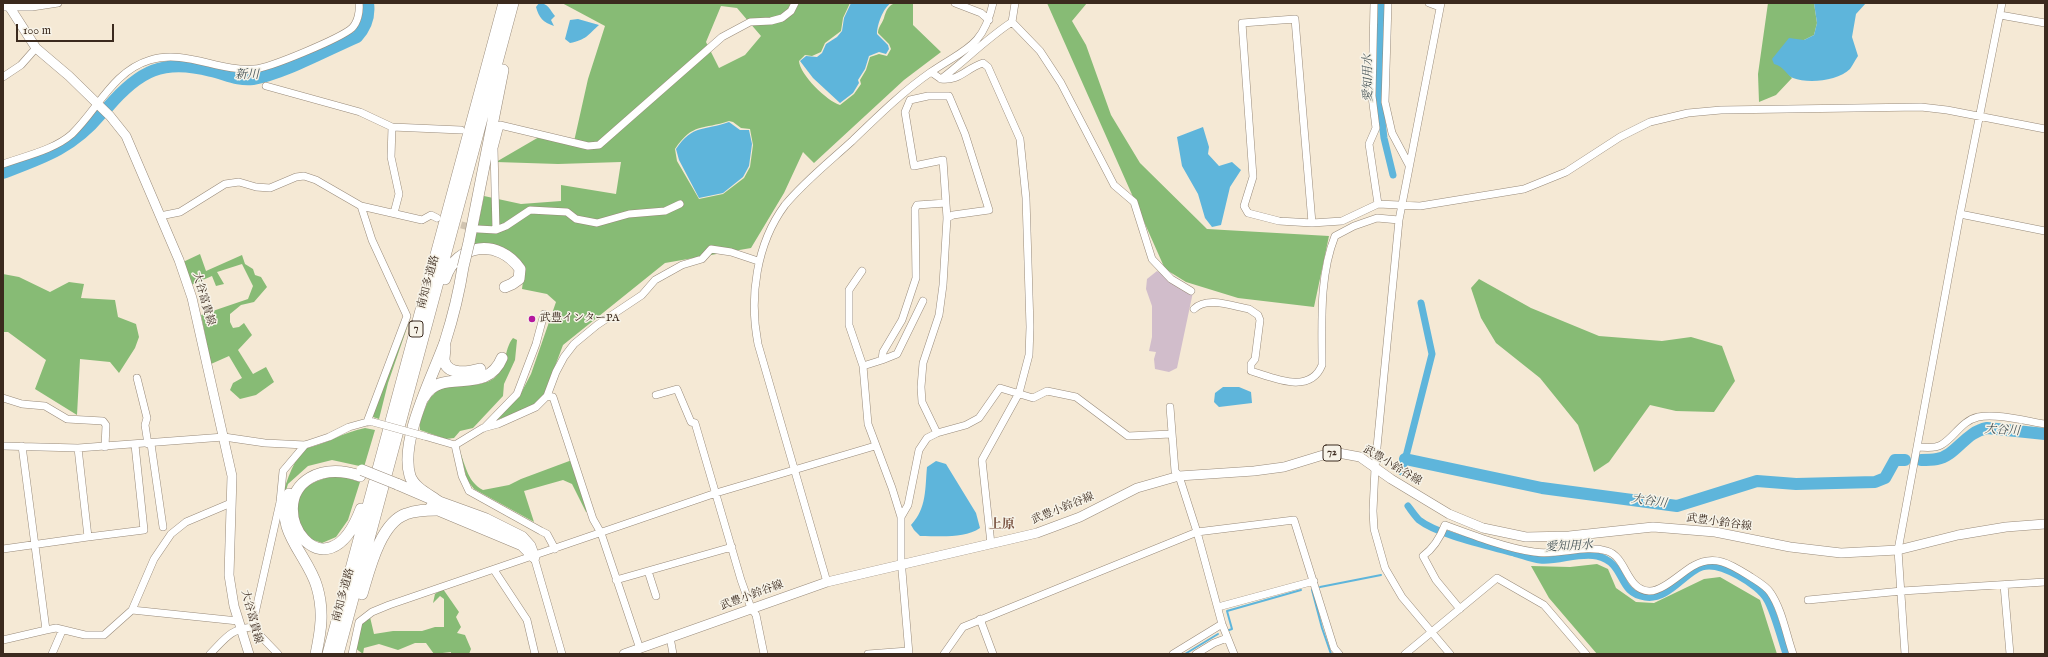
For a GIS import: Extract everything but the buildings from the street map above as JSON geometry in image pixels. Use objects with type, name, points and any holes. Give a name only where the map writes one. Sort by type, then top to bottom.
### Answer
[{"type":"highway","points":[[438,506],[416,485],[410,477],[408,461],[420,402],[444,342],[458,299],[463,267],[514,15],[510,5]]},
{"type":"highway","name":"南知多道路","points":[[338,654],[417,362],[510,5]]},
{"type":"highway","name":"南知多道路","points":[[328,654],[405,368],[510,5]]},
{"type":"highway","points":[[417,362],[423,357],[449,269],[463,253],[485,248],[508,256],[520,269],[519,279],[512,284],[505,286]]},
{"type":"highway","points":[[444,342],[444,359],[446,365],[462,372],[480,369]]},
{"type":"highway","points":[[420,402],[427,392],[442,383],[486,377],[495,370],[502,358]]},
{"type":"highway","points":[[361,473],[331,471],[317,474],[305,481],[296,493],[292,504],[296,528],[303,540],[312,547],[324,549],[339,544],[351,532],[361,508],[398,376],[405,368]]},
{"type":"highway","points":[[316,654],[322,625],[322,608],[316,585],[292,541],[285,519],[285,506],[288,495],[294,484],[313,469],[325,465],[347,465],[361,473],[396,487],[522,545],[534,557]]},
{"type":"highway","points":[[343,654],[373,559],[382,539],[392,525],[404,514],[438,506]]},
{"type":"main road","name":"大谷富貴線","points":[[6,6],[36,48],[69,76],[97,103],[126,136],[179,260],[192,298],[232,476],[229,575],[238,625],[249,654]]},
{"type":"main road","name":"武豊小鈴谷線","points":[[624,654],[826,582],[1037,533],[1080,517],[1137,488],[1179,476],[1254,471],[1284,467],[1333,452],[1360,457],[1449,514],[1482,528],[1508,535],[1540,538],[1653,527],[1716,532],[1790,547],[1841,553],[1898,550],[1985,530],[2045,524]]},
{"type":"street","points":[[6,6],[58,3]]},
{"type":"street","points":[[3,164],[51,146],[71,135],[111,86],[129,70],[150,60],[178,58],[201,60],[233,69],[256,70],[339,36],[352,28],[360,11],[359,3]]},
{"type":"street","points":[[496,230],[494,148],[500,125],[588,146],[599,145],[722,37],[750,22],[771,21],[782,18],[791,11],[795,3]]},
{"type":"street","points":[[955,3],[981,13],[989,20]]},
{"type":"street","points":[[826,582],[755,327],[754,304],[758,261],[771,229],[785,206],[808,181],[887,108],[931,72],[966,51],[977,41],[989,20],[992,3]]},
{"type":"street","points":[[941,79],[1001,29],[1012,22],[1015,3]]},
{"type":"street","points":[[1374,3],[1372,96],[1376,128],[1369,144],[1378,204]]},
{"type":"street","points":[[1388,3],[1385,102],[1392,133],[1409,165]]},
{"type":"street","points":[[1429,3],[1441,5],[1398,220],[1375,468],[1373,511],[1374,529],[1385,568],[1402,597],[1450,654]]},
{"type":"street","points":[[1905,654],[1902,591],[1898,550],[1960,214],[2002,3]]},
{"type":"street","points":[[2000,15],[2045,23]]},
{"type":"street","points":[[1312,224],[1295,19],[1242,23],[1253,177],[1244,206],[1248,213],[1279,221],[1312,224],[1342,221],[1378,204],[1420,206],[1524,188],[1544,182],[1566,172],[1620,137],[1650,122],[1688,113],[1721,110],[1921,107],[2045,129]]},
{"type":"street","points":[[1012,22],[1040,51],[1062,82],[1114,185],[1134,202],[1152,259],[1171,279],[1191,291]]},
{"type":"street","points":[[3,77],[21,65],[36,48]]},
{"type":"street","points":[[931,72],[941,79],[952,81],[975,66],[983,63],[988,67],[1020,139],[1026,198],[1030,328],[1028,355],[1019,394],[982,460],[991,544]]},
{"type":"street","points":[[266,86],[360,112],[392,127],[460,130]]},
{"type":"street","points":[[937,432],[922,402],[921,387],[923,363],[939,315],[947,218],[943,160],[914,166],[905,112],[910,100],[928,96],[950,96],[965,134],[989,210],[952,215],[947,218]]},
{"type":"street","points":[[392,127],[391,157],[399,194],[394,213]]},
{"type":"street","points":[[160,216],[180,212],[225,184],[239,182],[256,188],[270,188],[296,177],[304,176],[316,180],[361,206],[422,220],[431,215],[437,218]]},
{"type":"street","points":[[882,360],[883,352],[902,320],[916,278],[915,209],[917,205],[946,203]]},
{"type":"street","points":[[478,229],[496,230],[506,226],[530,210],[567,212],[576,219],[597,223],[629,214],[665,211],[680,204]]},
{"type":"street","points":[[361,206],[372,240],[408,316],[370,422]]},
{"type":"street","points":[[1960,214],[2045,231]]},
{"type":"street","points":[[1194,309],[1198,305],[1207,302],[1249,309],[1254,312],[1260,320],[1255,359],[1250,364],[1250,371],[1286,381],[1309,381],[1318,374],[1322,365],[1322,301],[1331,246],[1335,236],[1354,226],[1376,218],[1398,220]]},
{"type":"street","points":[[483,428],[498,424],[536,407],[547,396],[556,372],[564,357],[574,344],[597,325],[642,295],[654,280],[682,264],[702,259],[711,249],[732,252],[758,261]]},
{"type":"street","points":[[862,272],[849,290],[849,325],[863,366],[868,424],[892,488],[901,517],[901,559],[909,653],[868,654]]},
{"type":"street","points":[[863,366],[897,354],[923,300]]},
{"type":"street","points":[[3,446],[78,448],[105,447],[224,437],[265,443],[305,445],[324,439],[349,427],[370,422],[455,445],[483,428],[517,394],[536,344],[544,314]]},
{"type":"street","points":[[137,378],[147,418],[145,425],[163,527]]},
{"type":"street","points":[[901,517],[908,505],[919,450],[927,438],[937,432],[966,425],[979,418],[1000,388],[1033,398],[1047,391],[1076,397],[1128,436],[1171,434]]},
{"type":"street","points":[[656,395],[678,389],[691,422],[694,423],[751,608],[756,615],[764,654]]},
{"type":"street","points":[[547,396],[553,397],[592,519],[601,533],[640,649]]},
{"type":"street","points":[[3,398],[22,404],[46,406],[67,419],[103,421],[106,425],[105,447]]},
{"type":"street","points":[[1170,407],[1175,471],[1179,476],[1197,532],[1222,624],[1234,654]]},
{"type":"street","points":[[1917,447],[1930,448],[1941,445],[1964,423],[1978,417],[1994,417],[2045,424]]},
{"type":"street","points":[[3,549],[144,530],[135,445]]},
{"type":"street","points":[[252,627],[280,502],[283,471],[305,445]]},
{"type":"street","points":[[455,445],[462,476],[469,492],[547,534],[555,549]]},
{"type":"street","points":[[22,446],[46,630]]},
{"type":"street","points":[[352,654],[359,622],[372,612],[716,494],[875,446]]},
{"type":"street","points":[[78,448],[88,537]]},
{"type":"street","points":[[3,640],[56,628],[62,631],[85,635],[104,636],[132,610],[154,559],[171,534],[186,522],[231,503]]},
{"type":"street","points":[[944,654],[963,627],[1197,532],[1294,520],[1334,648],[1339,654]]},
{"type":"street","points":[[1460,609],[1436,580],[1423,556],[1431,550],[1441,535],[1445,525],[1471,535],[1535,552],[1608,551],[1619,559],[1633,583],[1649,591],[1659,589],[1702,561],[1715,560],[1730,564],[1769,590],[1775,601],[1793,654]]},
{"type":"street","points":[[616,580],[732,547]]},
{"type":"street","points":[[534,557],[562,654]]},
{"type":"street","points":[[494,570],[527,620],[535,654]]},
{"type":"street","points":[[648,571],[656,596]]},
{"type":"street","points":[[1405,654],[1497,578],[1544,605],[1586,654]]},
{"type":"street","points":[[1218,607],[1314,581]]},
{"type":"street","points":[[1808,600],[1902,591],[2045,582]]},
{"type":"street","points":[[2004,585],[2010,654]]},
{"type":"street","points":[[132,610],[252,627],[278,654]]},
{"type":"street","points":[[980,619],[993,654]]},
{"type":"street","points":[[1173,654],[1222,624]]},
{"type":"street","points":[[210,654],[238,625]]},
{"type":"street","points":[[52,654],[62,631]]},
{"type":"street","points":[[670,638],[673,654]]},
{"type":"street","points":[[1196,654],[1214,642],[1227,638]]},
{"type":"shaded area","points":[[1157,271],[1193,292],[1177,368],[1169,372],[1155,369],[1154,359],[1156,352],[1149,351],[1152,337],[1152,306],[1146,289],[1147,279]]},
{"type":"green space","points":[[562,3],[850,3],[843,18],[841,31],[825,43],[821,52],[812,56],[805,55],[799,61],[804,73],[815,87],[828,98],[840,105],[854,94],[861,84],[860,80],[866,70],[870,57],[879,54],[887,56],[891,49],[889,44],[878,33],[886,12],[891,5],[898,3],[913,3],[913,25],[941,52],[904,80],[814,163],[803,152],[784,193],[751,248],[665,263],[563,345],[545,393],[534,406],[494,421],[520,395],[531,374],[556,302],[547,294],[522,289],[524,273],[494,246],[474,244],[484,196],[521,204],[561,201],[561,185],[616,194],[621,162],[558,164],[496,162],[539,137],[573,146],[588,79],[605,26]],"holes":[[[721,6],[737,8],[761,36],[745,55],[719,68],[706,42]],[[729,121],[741,128],[750,129],[753,145],[750,167],[744,178],[723,194],[699,199],[677,161],[675,149],[687,134],[699,128]]]},
{"type":"green space","points":[[1047,3],[1087,3],[1072,21],[1086,45],[1111,115],[1140,163],[1207,229],[1329,236],[1314,307],[1238,298],[1186,282],[1165,269]]},
{"type":"green space","points":[[1768,3],[1814,3],[1817,23],[1814,35],[1804,40],[1782,66],[1792,78],[1776,95],[1759,102],[1758,74]]},
{"type":"green space","points":[[200,254],[206,271],[242,255],[245,264],[253,269],[255,275],[261,277],[267,287],[254,302],[241,305],[230,314],[230,322],[233,328],[239,327],[244,323],[252,335],[238,350],[253,374],[266,367],[274,382],[256,395],[240,399],[230,390],[233,383],[242,378],[229,356],[211,364],[201,315],[248,299],[253,286],[242,264],[217,272],[224,284],[216,286],[212,276],[191,285],[183,262]]},
{"type":"green space","points":[[3,274],[19,277],[50,292],[69,282],[84,284],[81,298],[115,300],[118,317],[136,324],[139,337],[135,348],[119,373],[110,362],[80,359],[77,415],[35,389],[46,360],[8,332],[3,332]]},
{"type":"green space","points":[[1479,279],[1531,308],[1599,336],[1662,341],[1691,337],[1722,346],[1735,381],[1714,412],[1676,411],[1650,405],[1609,462],[1594,472],[1578,425],[1540,378],[1496,343],[1481,318],[1471,288]]},
{"type":"green space","points":[[410,319],[388,383],[379,419],[373,417],[374,411]]},
{"type":"green space","points":[[513,338],[517,340],[515,360],[504,384],[503,396],[473,428],[460,431],[454,438],[446,439],[420,430],[420,424],[426,406],[432,396],[439,390],[447,387],[484,383],[498,375]]},
{"type":"green space","points":[[365,428],[375,430],[364,467],[332,460],[308,466],[288,484],[281,506],[289,476],[303,449],[319,445],[349,432]]},
{"type":"green space","points":[[460,452],[466,469],[474,483],[483,490],[509,485],[572,460],[589,511],[586,512],[572,484],[563,480],[524,491],[534,522],[474,489],[467,480]]},
{"type":"green space","points":[[337,475],[360,482],[348,520],[336,537],[322,543],[307,537],[303,533],[298,520],[297,506],[301,493],[305,488],[312,483]]},
{"type":"green space","points":[[1597,564],[1608,569],[1616,588],[1636,602],[1654,603],[1704,579],[1720,577],[1760,600],[1777,654],[1597,654],[1549,598],[1531,566],[1570,567]]},
{"type":"green space","points":[[443,589],[459,612],[456,617],[461,627],[457,633],[465,635],[471,649],[469,654],[451,654],[451,652],[434,654],[426,643],[415,643],[398,650],[379,644],[364,648],[363,654],[355,648],[361,624],[370,617],[374,634],[393,631],[422,631],[435,627],[444,627],[444,599],[440,596],[433,603],[435,594]]},
{"type":"water","points":[[539,3],[545,4],[555,16],[551,20],[554,26],[547,23],[540,17],[536,7]]},
{"type":"water","points":[[851,3],[891,3],[885,9],[881,17],[877,34],[888,45],[889,49],[886,54],[879,52],[869,56],[865,69],[858,80],[859,83],[853,93],[840,103],[813,78],[800,61],[806,56],[817,57],[822,53],[826,44],[837,37],[842,31],[844,18]]},
{"type":"water","points":[[1814,3],[1866,3],[1856,14],[1852,37],[1858,56],[1850,69],[1845,73],[1831,79],[1814,81],[1799,80],[1791,77],[1781,67],[1774,64],[1772,59],[1789,38],[1804,40],[1814,35],[1817,23]]},
{"type":"water","points":[[578,19],[599,25],[583,39],[570,43],[565,39],[570,20]]},
{"type":"water","points":[[729,122],[740,130],[749,130],[752,144],[749,166],[743,177],[723,193],[699,198],[679,160],[676,149],[682,141],[694,132]]},
{"type":"water","points":[[1203,127],[1209,147],[1208,154],[1219,166],[1232,162],[1241,170],[1230,187],[1221,225],[1212,227],[1205,218],[1198,194],[1182,166],[1177,137]]},
{"type":"water","points":[[1223,387],[1239,387],[1251,392],[1252,403],[1219,407],[1214,402],[1215,393]]},
{"type":"water","points":[[936,461],[946,464],[976,513],[980,528],[974,532],[959,535],[920,536],[911,525],[923,505],[927,467]]},
{"type":"waterway","name":"新川","points":[[108,107],[130,84],[142,76],[165,67],[194,67],[237,78],[247,79],[265,76],[291,67],[357,37],[367,22],[368,3]]},
{"type":"waterway","name":"愛知用水","points":[[1381,3],[1379,96],[1384,138],[1393,175]]},
{"type":"waterway","name":"新川","points":[[3,173],[44,157],[68,144],[90,126],[101,114]]},
{"type":"waterway","name":"愛知用水","points":[[1402,472],[1432,354],[1421,303]]},
{"type":"waterway","name":"大谷川","points":[[1921,460],[1944,457],[1973,434],[1979,430],[1987,428],[2045,434]]},
{"type":"waterway","name":"大谷川","points":[[1405,459],[1542,488],[1677,506],[1757,481],[1796,484],[1875,482],[1885,478],[1895,460],[1905,460]]},
{"type":"waterway","name":"愛知用水","points":[[1408,506],[1419,520],[1438,530],[1464,540],[1530,558],[1554,560],[1583,555],[1597,556],[1613,565],[1629,590],[1645,597],[1661,595],[1695,570],[1702,567],[1710,566],[1728,571],[1748,581],[1763,594],[1770,605],[1775,618],[1786,654]]},
{"type":"waterway","points":[[1320,587],[1381,575]]},
{"type":"waterway","points":[[1229,630],[1232,629],[1227,611],[1301,590]]},
{"type":"waterway","points":[[1312,590],[1322,628],[1331,654]]},
{"type":"waterway","points":[[1185,654],[1218,634]]},
{"type":"tunnel","points":[[451,222],[476,229]]},
{"type":"place","name":"武豊インターPA","points":[[532,319]]},
{"type":"district","name":"上原","points":[[1002,525]]}]
